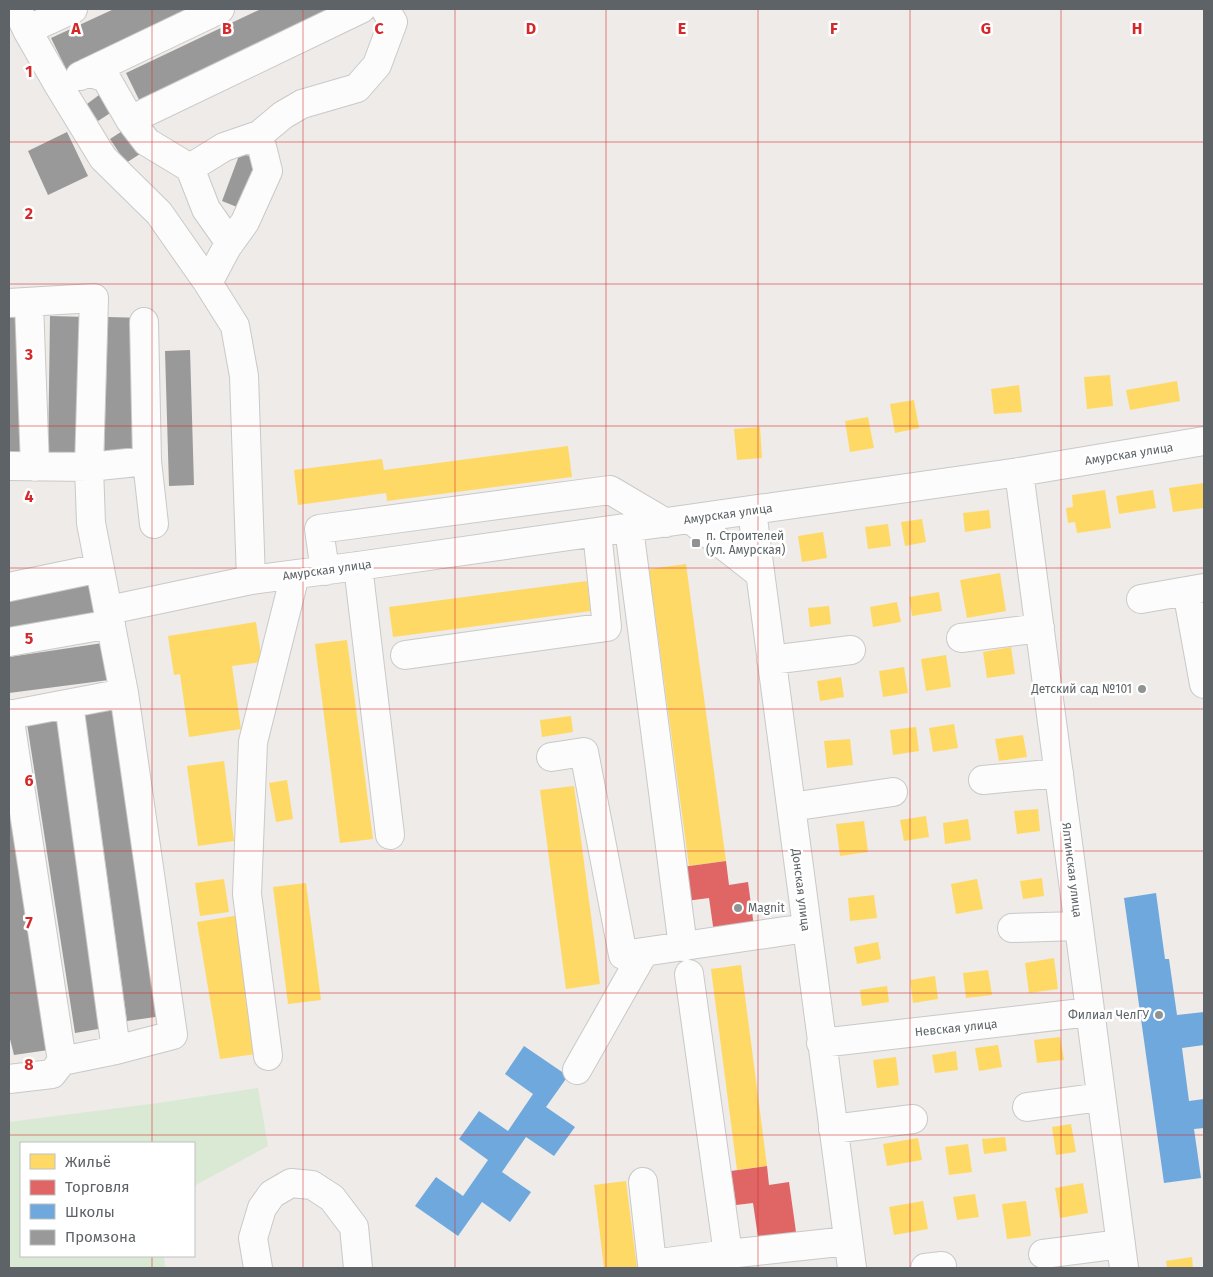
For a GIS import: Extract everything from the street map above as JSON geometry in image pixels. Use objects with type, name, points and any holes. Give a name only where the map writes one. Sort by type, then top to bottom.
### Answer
[{"type":"street","points":[[73,9],[22,20],[103,158],[159,213],[208,283],[235,326],[244,376],[252,580]]},
{"type":"street","points":[[59,86],[220,9]]},
{"type":"street","points":[[130,120],[362,9]]},
{"type":"street","points":[[190,168],[224,147],[259,135],[283,115],[302,104],[357,88],[377,65],[393,22],[385,9]]},
{"type":"street","points":[[88,72],[106,78],[130,120],[147,142],[190,168],[206,208],[230,243]]},
{"type":"street","points":[[208,283],[230,243],[245,222],[268,171],[259,135]]},
{"type":"street","points":[[9,1078],[52,1074],[62,1061],[116,1050],[173,1035],[124,693],[91,523],[89,467],[94,298],[19,303],[22,467],[89,467],[147,461]]},
{"type":"street","points":[[144,322],[147,461],[154,524]]},
{"type":"street","name":"Амурская улица","points":[[9,642],[252,580],[752,511],[1019,472],[1204,441]]},
{"type":"street","name":"Ялтинская улица","points":[[1019,472],[1122,1256]]},
{"type":"street","points":[[325,571],[320,529],[610,490],[678,521],[760,574]]},
{"type":"street","name":"Донская улица","points":[[752,511],[852,1268]]},
{"type":"street","points":[[629,528],[684,947]]},
{"type":"street","points":[[405,655],[607,627],[597,532]]},
{"type":"street","points":[[358,566],[390,835]]},
{"type":"street","points":[[9,588],[100,568]]},
{"type":"street","points":[[268,1056],[247,894],[253,742],[295,575]]},
{"type":"street","points":[[1141,599],[1196,590],[1204,684]]},
{"type":"street","points":[[961,638],[1040,628]]},
{"type":"street","points":[[771,660],[851,650]]},
{"type":"street","points":[[62,1061],[9,714],[124,693]]},
{"type":"street","points":[[69,704],[116,1050]]},
{"type":"street","points":[[551,757],[584,752],[623,955],[806,928]]},
{"type":"street","points":[[983,780],[1059,773]]},
{"type":"street","points":[[791,807],[893,792]]},
{"type":"street","points":[[1012,928],[1079,926]]},
{"type":"street","points":[[577,1070],[644,952]]},
{"type":"street","points":[[690,974],[728,1254]]},
{"type":"street","name":"Невская улица","points":[[821,1043],[1090,1012]]},
{"type":"street","points":[[1027,1107],[1102,1097]]},
{"type":"street","points":[[833,1129],[913,1119]]},
{"type":"street","points":[[643,1182],[652,1266],[728,1254],[848,1241]]},
{"type":"street","points":[[258,1268],[253,1238],[262,1208],[272,1194],[291,1183],[312,1185],[332,1198],[354,1226],[358,1268]]},
{"type":"street","points":[[1043,1254],[1122,1256]]},
{"type":"green space","points":[[258,1088],[268,1146],[195,1185],[195,1142],[20,1142],[20,1257],[164,1257],[165,1268],[9,1268],[9,1122]]},
{"type":"building: Жильё","points":[[1110,375],[1113,406],[1087,409],[1084,377]]},
{"type":"building: Жильё","points":[[1177,381],[1180,401],[1130,410],[1126,390]]},
{"type":"building: Жильё","points":[[1019,385],[1022,412],[994,414],[991,389]]},
{"type":"building: Жильё","points":[[914,400],[919,428],[895,433],[890,404]]},
{"type":"building: Жильё","points":[[868,417],[874,448],[850,452],[845,421]]},
{"type":"building: Жильё","points":[[760,427],[762,458],[737,460],[734,429]]},
{"type":"building: Жильё","points":[[568,446],[572,477],[387,501],[386,493],[298,505],[294,470],[382,459],[384,470]]},
{"type":"building: Жильё","points":[[1204,483],[1204,508],[1173,512],[1169,488]]},
{"type":"building: Жильё","points":[[1105,490],[1111,528],[1077,533],[1075,522],[1068,523],[1066,508],[1073,507],[1072,495]]},
{"type":"building: Жильё","points":[[1153,490],[1156,508],[1119,514],[1116,496]]},
{"type":"building: Жильё","points":[[989,510],[991,528],[965,532],[963,513]]},
{"type":"building: Жильё","points":[[922,519],[926,542],[905,546],[901,522]]},
{"type":"building: Жильё","points":[[888,524],[891,546],[868,549],[865,527]]},
{"type":"building: Жильё","points":[[823,532],[827,558],[802,562],[798,536]]},
{"type":"building: Жильё","points":[[686,564],[726,861],[689,866],[649,569]]},
{"type":"building: Жильё","points":[[1000,573],[1006,611],[967,618],[960,580]]},
{"type":"building: Жильё","points":[[587,581],[591,611],[393,637],[389,607]]},
{"type":"building: Жильё","points":[[939,592],[942,611],[912,616],[909,597]]},
{"type":"building: Жильё","points":[[897,602],[901,622],[873,627],[870,607]]},
{"type":"building: Жильё","points":[[829,606],[831,624],[810,627],[808,608]]},
{"type":"building: Жильё","points":[[256,622],[262,662],[232,666],[241,729],[189,737],[180,674],[174,675],[168,636]]},
{"type":"building: Жильё","points":[[347,640],[373,839],[340,843],[315,644]]},
{"type":"building: Жильё","points":[[1011,647],[1015,674],[987,678],[983,652]]},
{"type":"building: Жильё","points":[[946,655],[951,687],[926,691],[921,659]]},
{"type":"building: Жильё","points":[[904,667],[908,693],[883,697],[879,671]]},
{"type":"building: Жильё","points":[[841,677],[844,697],[820,701],[817,681]]},
{"type":"building: Жильё","points":[[571,716],[573,732],[542,737],[540,720]]},
{"type":"building: Жильё","points":[[954,724],[958,748],[933,752],[929,728]]},
{"type":"building: Жильё","points":[[916,727],[919,751],[893,755],[890,730]]},
{"type":"building: Жильё","points":[[1023,735],[1027,757],[999,761],[995,739]]},
{"type":"building: Жильё","points":[[850,739],[853,765],[827,768],[824,741]]},
{"type":"building: Жильё","points":[[224,761],[234,841],[198,846],[187,766]]},
{"type":"building: Жильё","points":[[287,780],[293,819],[276,822],[269,783]]},
{"type":"building: Жильё","points":[[574,786],[600,984],[566,989],[540,790]]},
{"type":"building: Жильё","points":[[1038,809],[1040,831],[1017,834],[1014,811]]},
{"type":"building: Жильё","points":[[926,816],[929,837],[904,841],[900,820]]},
{"type":"building: Жильё","points":[[968,819],[971,840],[945,844],[943,823]]},
{"type":"building: Жильё","points":[[864,821],[868,852],[840,856],[836,824]]},
{"type":"building: Жильё","points":[[1042,878],[1044,896],[1023,899],[1020,881]]},
{"type":"building: Жильё","points":[[224,879],[229,912],[200,916],[195,883]]},
{"type":"building: Жильё","points":[[977,879],[983,909],[956,914],[951,884]]},
{"type":"building: Жильё","points":[[306,883],[321,1000],[288,1004],[273,887]]},
{"type":"building: Жильё","points":[[874,895],[877,918],[850,921],[848,898]]},
{"type":"building: Жильё","points":[[240,915],[263,1053],[220,1059],[197,922]]},
{"type":"building: Жильё","points":[[878,942],[881,959],[857,964],[854,947]]},
{"type":"building: Жильё","points":[[1054,958],[1058,989],[1029,993],[1025,963]]},
{"type":"building: Жильё","points":[[741,965],[767,1166],[737,1170],[711,969]]},
{"type":"building: Жильё","points":[[988,970],[992,995],[966,998],[963,973]]},
{"type":"building: Жильё","points":[[935,976],[938,999],[913,1003],[910,980]]},
{"type":"building: Жильё","points":[[887,986],[889,1002],[862,1006],[860,990]]},
{"type":"building: Жильё","points":[[1060,1037],[1064,1060],[1037,1063],[1034,1040]]},
{"type":"building: Жильё","points":[[998,1045],[1002,1067],[979,1071],[975,1048]]},
{"type":"building: Жильё","points":[[956,1051],[958,1070],[935,1073],[932,1055]]},
{"type":"building: Жильё","points":[[896,1057],[899,1085],[877,1088],[873,1060]]},
{"type":"building: Жильё","points":[[1071,1124],[1076,1152],[1056,1155],[1052,1127]]},
{"type":"building: Жильё","points":[[1005,1137],[1007,1151],[984,1154],[982,1139]]},
{"type":"building: Жильё","points":[[918,1138],[922,1160],[887,1166],[883,1144]]},
{"type":"building: Жильё","points":[[968,1144],[972,1172],[949,1175],[945,1147]]},
{"type":"building: Жильё","points":[[626,1181],[637,1268],[604,1268],[594,1185]]},
{"type":"building: Жильё","points":[[1083,1183],[1088,1213],[1060,1218],[1055,1188]]},
{"type":"building: Жильё","points":[[975,1194],[979,1217],[957,1220],[953,1197]]},
{"type":"building: Жильё","points":[[923,1201],[928,1229],[894,1235],[889,1207]]},
{"type":"building: Жильё","points":[[1026,1201],[1031,1236],[1007,1239],[1002,1204]]},
{"type":"building: Жильё","points":[[1192,1257],[1193,1268],[1167,1268],[1166,1261]]},
{"type":"building: Торговля","points":[[726,861],[729,885],[748,882],[754,927],[714,933],[709,898],[686,901],[682,867]]},
{"type":"building: Торговля","points":[[767,1166],[769,1185],[789,1182],[796,1232],[758,1237],[753,1203],[736,1205],[731,1171]]},
{"type":"building: Школы","points":[[1156,893],[1165,959],[1169,959],[1177,1015],[1204,1012],[1204,1045],[1182,1048],[1189,1101],[1204,1099],[1204,1128],[1194,1129],[1201,1178],[1164,1183],[1124,898]]},
{"type":"building: Школы","points":[[524,1046],[568,1076],[546,1107],[575,1127],[554,1156],[526,1137],[502,1172],[531,1192],[510,1222],[482,1202],[458,1236],[415,1206],[436,1177],[463,1196],[488,1160],[459,1139],[479,1111],[508,1131],[533,1094],[505,1074]]},
{"type":"building: Промзона","points":[[114,9],[209,9],[69,75],[51,38]]},
{"type":"building: Промзона","points":[[261,9],[355,9],[144,110],[126,73]]},
{"type":"building: Промзона","points":[[103,92],[115,110],[98,121],[87,104]]},
{"type":"building: Промзона","points":[[127,128],[143,152],[126,163],[110,139]]},
{"type":"building: Промзона","points":[[67,132],[88,176],[48,195],[28,151]]},
{"type":"building: Промзона","points":[[240,153],[260,160],[242,209],[222,201]]},
{"type":"building: Промзона","points":[[9,316],[27,316],[28,458],[9,458]]},
{"type":"building: Промзона","points":[[50,316],[88,317],[86,458],[48,458]]},
{"type":"building: Промзона","points":[[108,317],[144,318],[140,459],[104,458]]},
{"type":"building: Промзона","points":[[190,350],[194,485],[169,486],[165,351]]},
{"type":"building: Промзона","points":[[95,581],[101,622],[9,636],[9,594]]},
{"type":"building: Промзона","points":[[103,643],[109,680],[9,693],[9,657]]},
{"type":"building: Промзона","points":[[118,702],[162,1016],[127,1021],[84,707]]},
{"type":"building: Промзона","points":[[62,712],[110,1027],[75,1033],[26,717]]},
{"type":"building: Промзона","points":[[9,751],[55,1049],[14,1055],[9,1035]]},
{"type":"place","name":"п. Строителей (ул. Амурская)","points":[[696,543]]},
{"type":"place","name":"Детский сад №101","points":[[1142,689]]},
{"type":"place","name":"Magnit","points":[[738,908]]},
{"type":"place","name":"Филиал ЧелГУ","points":[[1159,1015]]}]
